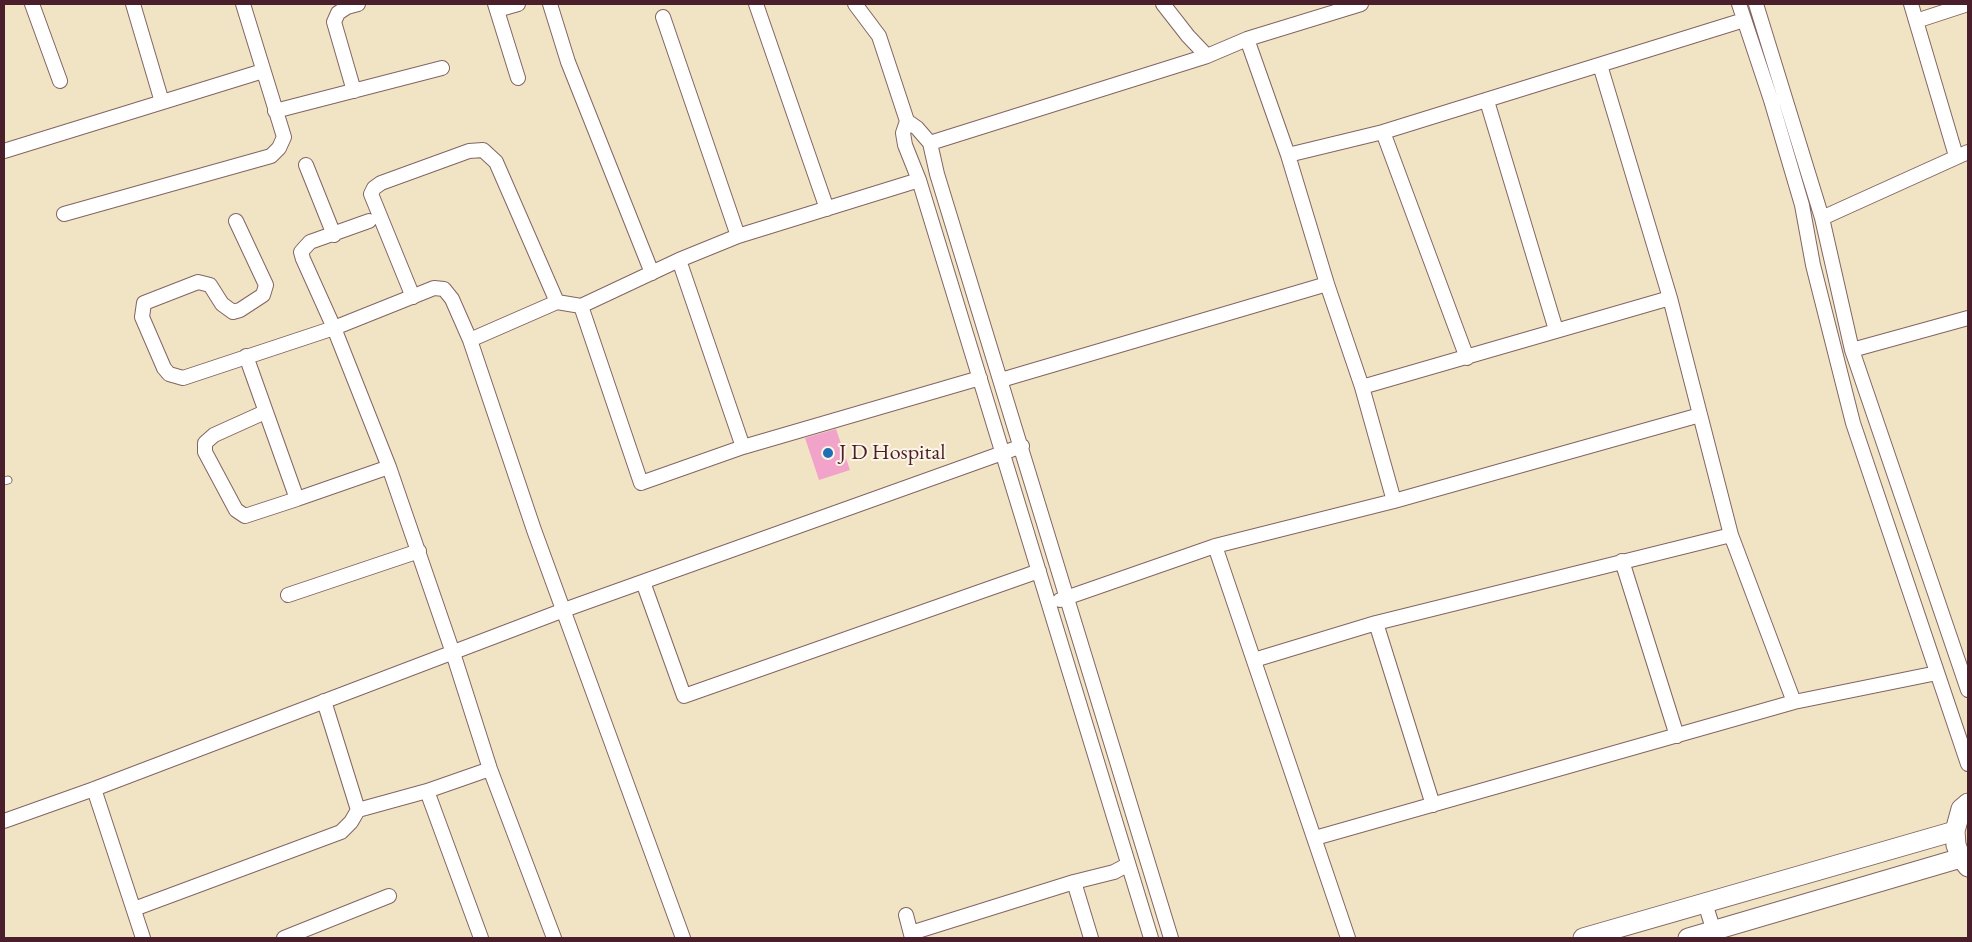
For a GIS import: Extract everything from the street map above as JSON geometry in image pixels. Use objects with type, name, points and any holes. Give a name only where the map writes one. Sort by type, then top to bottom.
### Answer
[{"type":"street","points":[[32,4],[60,81]]},
{"type":"street","points":[[133,4],[162,102]]},
{"type":"street","points":[[64,214],[271,156],[279,148],[284,137],[243,4]]},
{"type":"street","points":[[354,91],[334,22],[338,13],[347,7],[358,4]]},
{"type":"street","points":[[518,4],[496,7],[518,78]]},
{"type":"street","points":[[550,4],[568,62],[652,273]]},
{"type":"street","points":[[756,4],[827,209]]},
{"type":"street","points":[[855,4],[878,36],[907,121],[903,133],[905,146],[919,180],[1127,865],[1151,938]]},
{"type":"street","points":[[1163,4],[1188,36],[1207,56]]},
{"type":"street","points":[[930,143],[1207,56],[1247,39],[1361,4]]},
{"type":"street","points":[[1739,4],[1771,100],[1802,205],[1813,265],[1853,423],[1968,764]]},
{"type":"street","points":[[1756,4],[1822,218],[1852,350],[1968,690]]},
{"type":"street","points":[[1822,218],[1962,154],[1911,4]]},
{"type":"street","points":[[1916,21],[1968,4]]},
{"type":"street","points":[[663,17],[738,236]]},
{"type":"street","points":[[1288,155],[1384,132],[1744,20]]},
{"type":"street","points":[[1247,39],[1288,155],[1327,284],[1362,387],[1394,501]]},
{"type":"street","points":[[1600,64],[1670,298],[1731,535],[1794,702]]},
{"type":"street","points":[[275,111],[442,68]]},
{"type":"street","points":[[4,152],[263,71]]},
{"type":"street","points":[[1487,100],[1556,330]]},
{"type":"street","points":[[907,121],[918,128],[930,143],[937,174],[1022,446],[1171,938]]},
{"type":"street","points":[[1384,132],[1467,358]]},
{"type":"street","points":[[413,297],[371,194],[374,188],[381,183],[469,151],[483,150],[496,162],[557,302]]},
{"type":"street","points":[[306,165],[334,235]]},
{"type":"street","points":[[470,340],[557,302],[581,306],[679,260],[738,236],[919,180]]},
{"type":"street","points":[[236,221],[266,285],[263,295],[240,310],[232,312],[222,304],[210,285],[198,282],[144,303],[142,317],[164,368],[176,377],[183,378],[334,328],[434,288],[444,289],[452,299],[470,340],[534,530],[683,938]]},
{"type":"street","points":[[368,221],[334,235],[310,242],[302,252],[389,467],[419,551],[490,769],[554,938]]},
{"type":"street","points":[[679,260],[743,447]]},
{"type":"street","points":[[1001,380],[1327,284]]},
{"type":"street","points":[[1362,387],[1670,298]]},
{"type":"street","points":[[581,306],[640,483],[743,447],[980,378]]},
{"type":"street","points":[[1852,350],[1968,318]]},
{"type":"street","points":[[246,356],[297,498]]},
{"type":"street","points":[[265,412],[214,435],[205,443],[205,452],[236,510],[245,516],[389,467]]},
{"type":"street","points":[[1049,604],[1215,546],[1394,501],[1700,414]]},
{"type":"street","points":[[4,821],[94,789],[564,610],[1022,446]]},
{"type":"street","points":[[1254,660],[1376,624],[1731,535]]},
{"type":"street","points":[[1215,546],[1348,938]]},
{"type":"street","points":[[288,595],[419,551]]},
{"type":"street","points":[[1622,561],[1677,736]]},
{"type":"street","points":[[643,582],[684,696],[1038,571]]},
{"type":"street","points":[[1376,624],[1433,805]]},
{"type":"street","points":[[1315,838],[1794,702],[1937,673]]},
{"type":"street","points":[[324,701],[358,810]]},
{"type":"street","points":[[134,909],[341,832],[351,822],[358,810],[427,792],[490,769]]},
{"type":"street","points":[[94,789],[143,938]]},
{"type":"street","points":[[427,792],[481,938]]},
{"type":"street","points":[[1688,938],[1715,935],[1965,863],[1956,845],[1955,831],[1962,809],[1968,803]]},
{"type":"street","points":[[1583,938],[1955,831]]},
{"type":"street","points":[[906,915],[912,936],[1074,882],[1114,872],[1127,865]]},
{"type":"street","points":[[1074,882],[1091,938]]},
{"type":"street","points":[[284,938],[389,896]]},
{"type":"street","points":[[1705,903],[1715,935]]},
{"type":"building","points":[[836,429],[850,470],[819,480],[805,438]]},
{"type":"place","name":"J D Hospital","points":[[828,453]]}]
